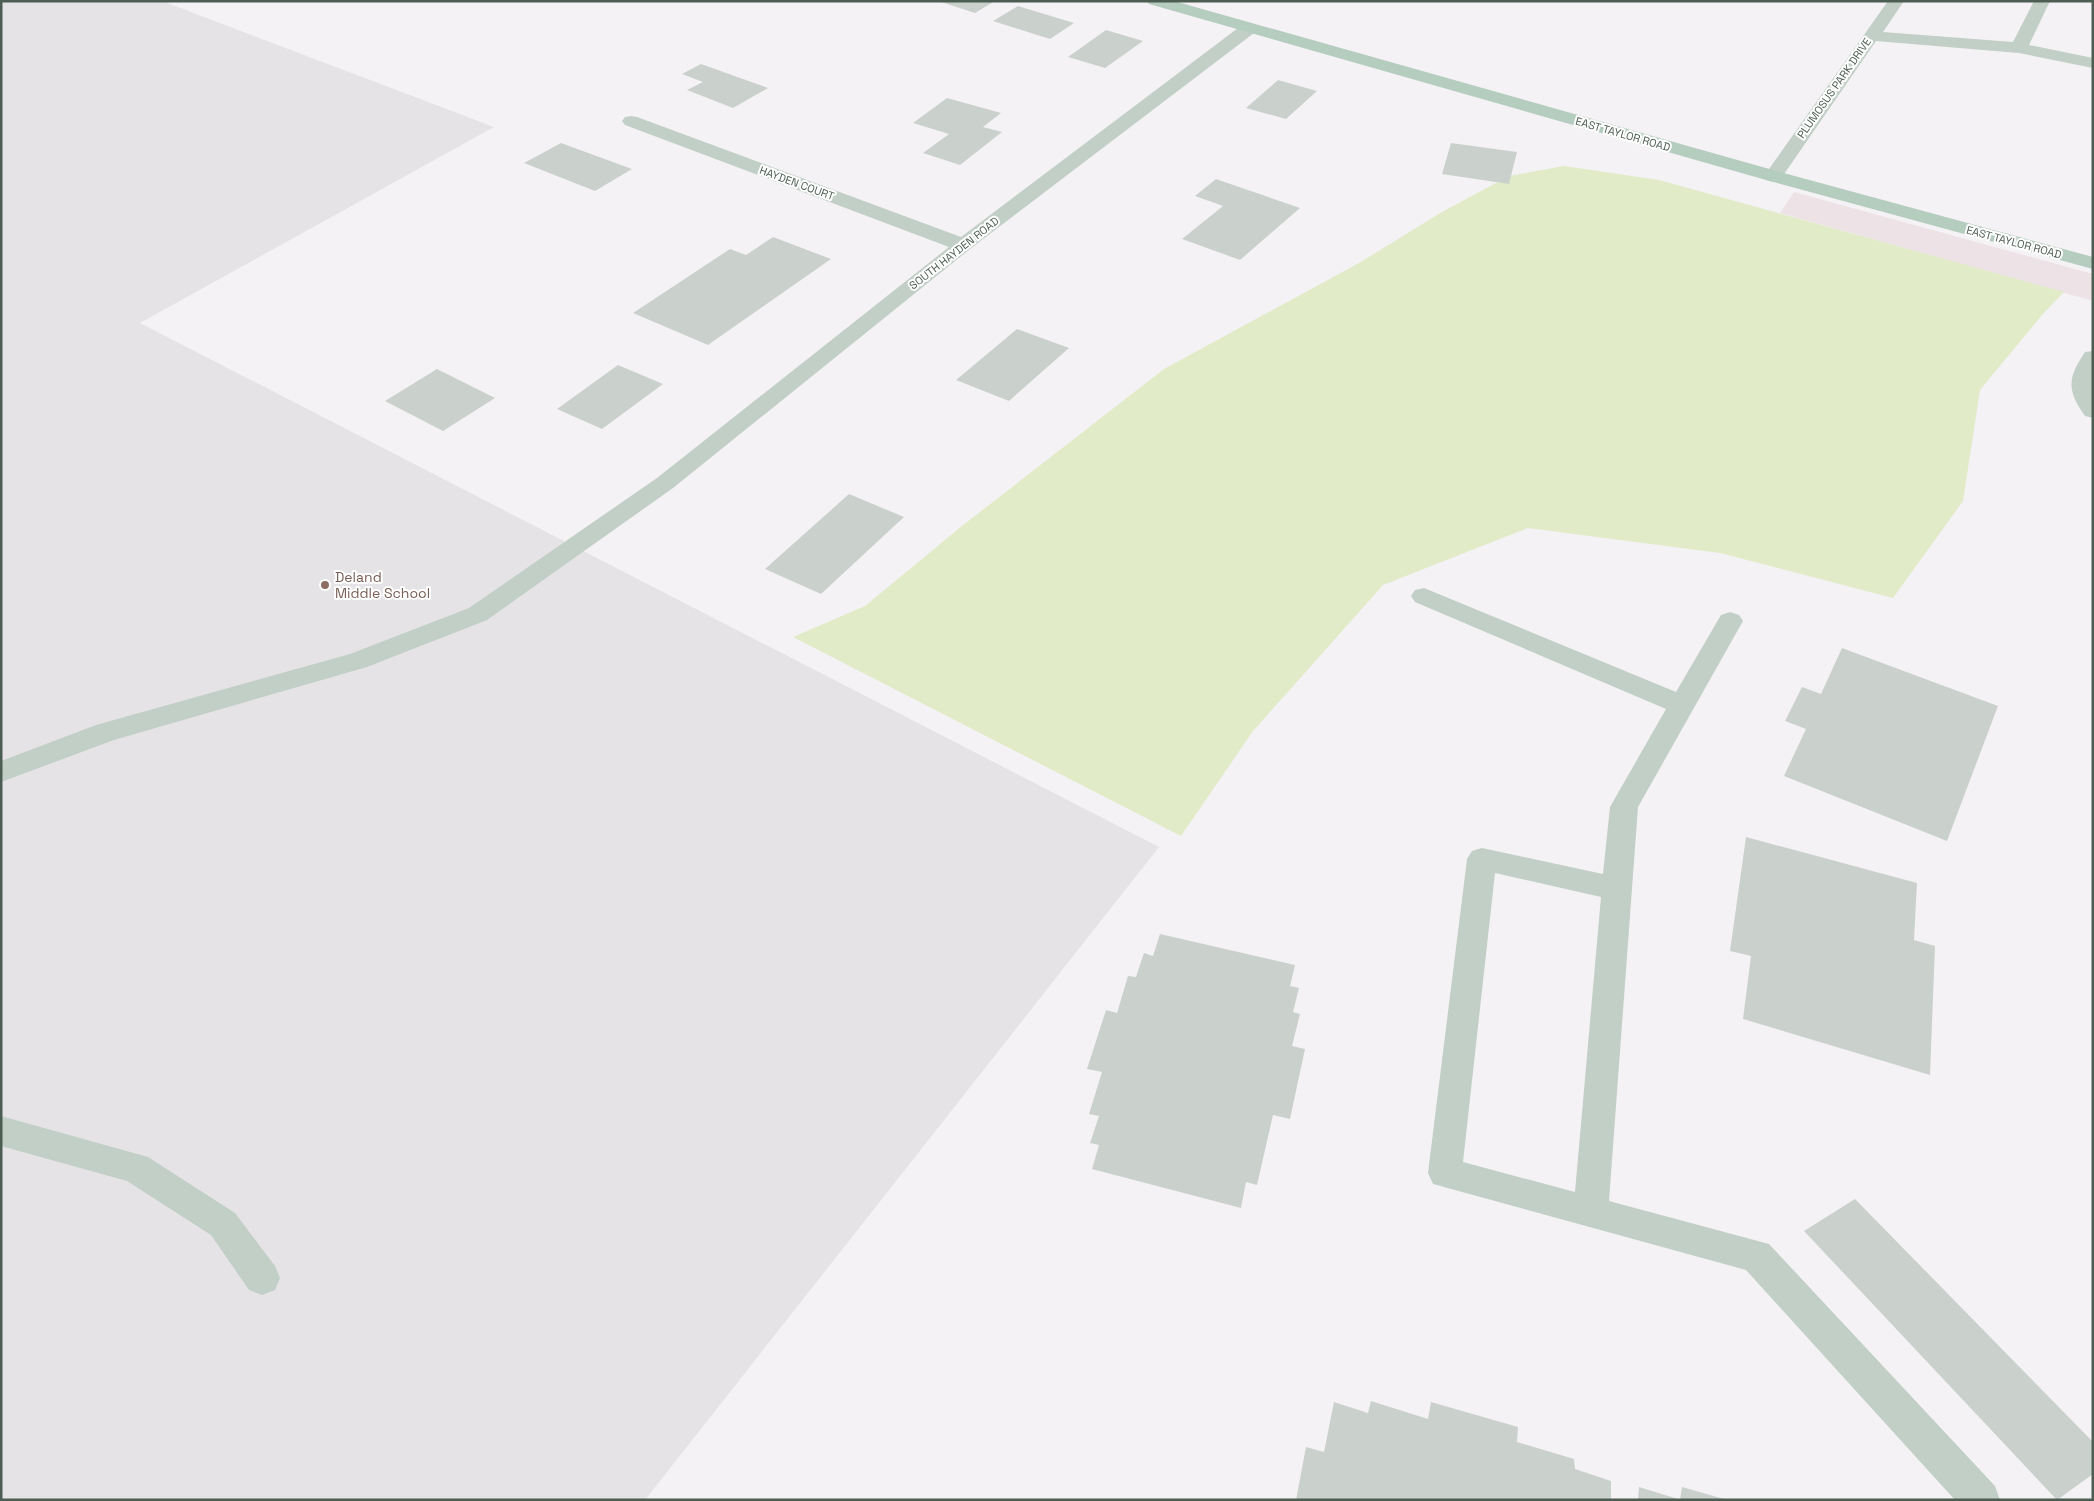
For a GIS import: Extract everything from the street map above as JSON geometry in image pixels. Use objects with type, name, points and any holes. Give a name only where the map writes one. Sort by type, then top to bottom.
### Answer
[{"type":"main road","name":"EAST TAYLOR ROAD","points":[[1155,1],[1248,29],[1773,176],[2092,261]]},
{"type":"street","name":"PLUMOSUS PARK DRIVE","points":[[1773,176],[1896,1]]},
{"type":"street","points":[[2019,48],[2042,1]]},
{"type":"street","name":"SOUTH HAYDEN ROAD","points":[[1,772],[106,732],[358,661],[478,614],[665,482],[963,245],[1248,29]]},
{"type":"street","points":[[1871,36],[2019,48],[2093,63]]},
{"type":"street","name":"HAYDEN COURT","points":[[632,121],[963,245]]},
{"type":"street","points":[[2093,357],[2080,386],[2083,399],[2093,411]]},
{"type":"street","points":[[1424,596],[1682,705]]},
{"type":"street","points":[[1591,1212],[1624,807],[1730,621]]},
{"type":"street","points":[[1616,889],[1482,859],[1445,1173],[1757,1256],[1981,1500]]},
{"type":"street","points":[[1,1131],[136,1168],[222,1224],[262,1278]]},
{"type":"shaded area","name":"Deland Middle School","points":[[1,1],[162,1],[494,127],[140,323],[1159,847],[645,1500],[1,1500]]},
{"type":"shaded area","points":[[1794,192],[2093,274],[2093,301],[1780,213]]},
{"type":"green space","points":[[1564,166],[1659,180],[2064,292],[2043,314],[1980,390],[1963,501],[1893,598],[1720,553],[1528,528],[1383,585],[1253,731],[1181,836],[793,637],[865,606],[962,526],[1164,369],[1359,263],[1442,212],[1509,176]]},
{"type":"building","points":[[938,1],[995,1],[975,13]]},
{"type":"building","points":[[1018,6],[1074,23],[1050,39],[993,21]]},
{"type":"building","points":[[1106,30],[1143,41],[1105,68],[1068,57]]},
{"type":"building","points":[[701,64],[768,88],[733,108],[687,90],[703,82],[682,74]]},
{"type":"building","points":[[1278,80],[1317,91],[1286,119],[1246,108]]},
{"type":"building","points":[[947,98],[1001,113],[983,127],[1002,132],[960,165],[923,153],[949,134],[913,123]]},
{"type":"building","points":[[561,143],[632,169],[595,191],[524,163]]},
{"type":"building","points":[[1451,143],[1517,152],[1509,184],[1442,174]]},
{"type":"building","points":[[1216,179],[1300,208],[1240,260],[1182,239],[1223,206],[1195,196]]},
{"type":"building","points":[[773,237],[831,259],[708,345],[633,313],[730,249],[746,255]]},
{"type":"building","points":[[1017,329],[1069,348],[1009,401],[956,380]]},
{"type":"building","points":[[618,365],[663,384],[602,429],[557,409]]},
{"type":"building","points":[[437,369],[495,398],[443,431],[385,401]]},
{"type":"building","points":[[849,494],[904,517],[821,594],[765,569]]},
{"type":"building","points":[[1842,648],[1998,706],[1947,841],[1784,776],[1806,729],[1785,721],[1802,687],[1821,694]]},
{"type":"building","points":[[1746,837],[1917,883],[1914,940],[1935,946],[1930,1075],[1743,1019],[1751,956],[1730,951]]},
{"type":"building","points":[[1160,934],[1295,965],[1290,986],[1299,988],[1293,1012],[1300,1014],[1292,1046],[1305,1049],[1290,1119],[1273,1115],[1257,1185],[1246,1182],[1241,1208],[1092,1169],[1099,1145],[1090,1143],[1099,1116],[1089,1114],[1102,1072],[1087,1069],[1106,1010],[1117,1013],[1128,976],[1136,977],[1144,953],[1153,956]]},
{"type":"building","points":[[1855,1199],[2093,1442],[2093,1474],[2057,1500],[1804,1231]]},
{"type":"building","points":[[1371,1401],[1428,1419],[1431,1402],[1518,1427],[1517,1442],[1574,1459],[1575,1469],[1611,1481],[1611,1500],[1296,1500],[1306,1447],[1324,1452],[1334,1402],[1368,1413]]},
{"type":"building","points":[[1639,1487],[1678,1499],[1678,1500],[1638,1500]]},
{"type":"building","points":[[1682,1487],[1724,1499],[1724,1500],[1680,1500]]},
{"type":"place","name":"Deland Middle School","points":[[325,585]]}]
